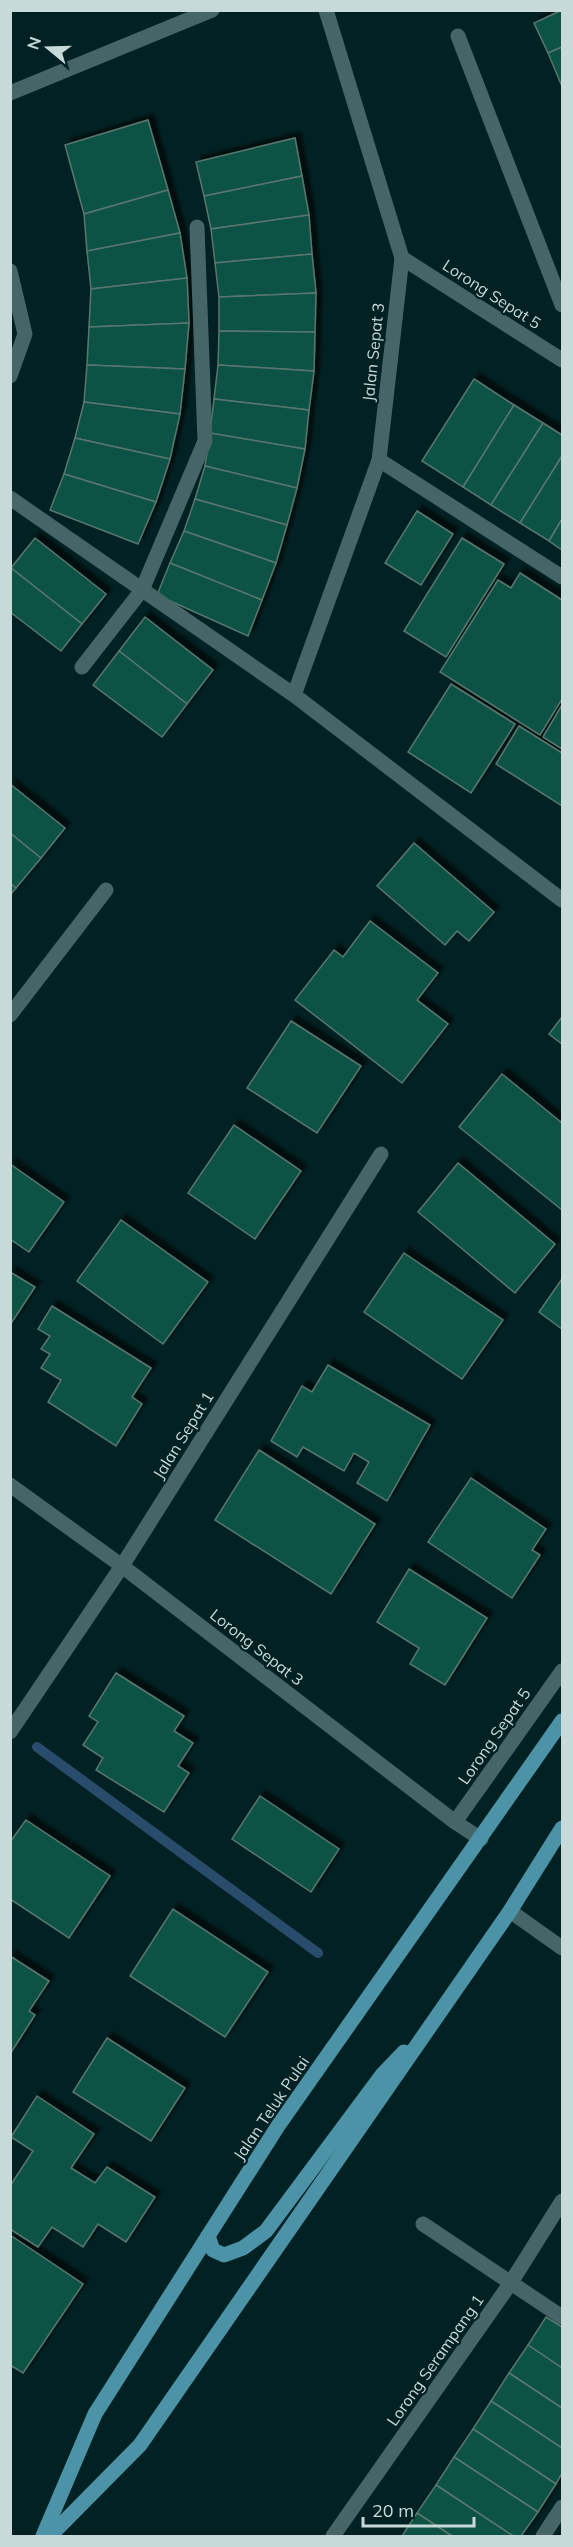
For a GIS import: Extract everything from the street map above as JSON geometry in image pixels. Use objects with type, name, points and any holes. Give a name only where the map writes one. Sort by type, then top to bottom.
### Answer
[{"type":"main road","name":"Jalan Teluk Pulai","points":[[43,2536],[95,2414],[278,2126],[562,1721]]},
{"type":"main road","points":[[50,2536],[140,2445],[510,1911],[562,1828]]},
{"type":"main road","points":[[208,2236],[213,2250],[224,2255],[243,2248],[266,2231],[382,2075],[434,2022]]},
{"type":"street","points":[[10,93],[212,10]]},
{"type":"street","name":"Jalan Sepat 3","points":[[294,695],[379,460],[402,258],[326,10]]},
{"type":"street","points":[[458,36],[562,305]]},
{"type":"street","points":[[82,667],[142,590],[205,441],[197,227]]},
{"type":"street","name":"Lorong Sepat 5","points":[[402,258],[562,360]]},
{"type":"street","points":[[10,271],[24,334],[10,376]]},
{"type":"street","points":[[379,460],[562,577]]},
{"type":"street","points":[[10,498],[294,695],[562,900]]},
{"type":"street","points":[[10,1015],[106,890]]},
{"type":"street","name":"Jalan Sepat 1","points":[[10,1732],[122,1566],[381,1154]]},
{"type":"street","name":"Lorong Sepat 3","points":[[10,1485],[122,1566],[455,1822],[481,1839]]},
{"type":"street","name":"Lorong Sepat 5","points":[[455,1822],[562,1671]]},
{"type":"street","points":[[510,1911],[562,1948]]},
{"type":"street","name":"Lorong Serampang 1","points":[[333,2536],[510,2284],[562,2201]]},
{"type":"street","points":[[423,2224],[562,2317]]},
{"type":"street","points":[[543,2536],[562,2507]]},
{"type":"building","points":[[562,10],[562,47],[548,53],[534,23]]},
{"type":"building","points":[[562,47],[562,83],[561,84],[548,53]]},
{"type":"building","points":[[148,120],[168,190],[84,214],[65,145]]},
{"type":"building","points":[[295,138],[302,176],[204,196],[196,162]]},
{"type":"building","points":[[302,176],[309,215],[211,229],[204,196]]},
{"type":"building","points":[[168,190],[180,233],[87,251],[84,214]]},
{"type":"building","points":[[309,215],[312,254],[215,263],[211,229]]},
{"type":"building","points":[[180,233],[187,278],[91,289],[87,251]]},
{"type":"building","points":[[312,254],[316,293],[219,297],[215,263]]},
{"type":"building","points":[[187,278],[189,323],[89,327],[91,289]]},
{"type":"building","points":[[316,293],[315,332],[219,331],[219,297]]},
{"type":"building","points":[[189,323],[185,369],[87,365],[89,327]]},
{"type":"building","points":[[219,331],[315,332],[314,371],[218,365]]},
{"type":"building","points":[[87,365],[185,369],[180,414],[84,402]]},
{"type":"building","points":[[218,365],[314,371],[309,410],[214,399]]},
{"type":"building","points":[[474,379],[514,405],[463,487],[422,461]]},
{"type":"building","points":[[214,399],[309,410],[305,449],[210,433]]},
{"type":"building","points":[[84,402],[180,414],[170,459],[75,438]]},
{"type":"building","points":[[514,405],[543,423],[491,505],[463,487]]},
{"type":"building","points":[[543,423],[562,435],[562,456],[520,523],[491,505]]},
{"type":"building","points":[[210,433],[305,449],[297,488],[205,466]]},
{"type":"building","points":[[75,438],[170,459],[156,502],[64,474]]},
{"type":"building","points":[[562,456],[562,519],[549,541],[520,523]]},
{"type":"building","points":[[205,466],[297,488],[287,525],[195,499]]},
{"type":"building","points":[[64,474],[156,502],[138,544],[50,510]]},
{"type":"building","points":[[195,499],[287,525],[276,563],[184,531]]},
{"type":"building","points":[[417,511],[453,534],[421,585],[385,563]]},
{"type":"building","points":[[562,519],[562,550],[549,541]]},
{"type":"building","points":[[184,531],[276,563],[262,600],[170,563]]},
{"type":"building","points":[[35,538],[106,594],[82,624],[11,568]]},
{"type":"building","points":[[462,538],[504,564],[446,657],[404,631]]},
{"type":"building","points":[[170,563],[262,600],[248,636],[157,595]]},
{"type":"building","points":[[11,568],[82,624],[61,651],[10,612]]},
{"type":"building","points":[[520,573],[562,600],[562,699],[540,735],[440,672],[498,580],[511,588]]},
{"type":"building","points":[[145,617],[213,670],[187,704],[119,651]]},
{"type":"building","points":[[119,651],[187,704],[162,737],[93,685]]},
{"type":"building","points":[[451,684],[515,724],[471,793],[408,752]]},
{"type":"building","points":[[562,705],[562,749],[543,737]]},
{"type":"building","points":[[519,726],[562,753],[562,806],[496,764]]},
{"type":"building","points":[[10,784],[65,828],[41,858],[10,833]]},
{"type":"building","points":[[10,833],[41,858],[16,888],[10,883]]},
{"type":"building","points":[[414,843],[494,912],[469,941],[457,931],[445,945],[377,886]]},
{"type":"building","points":[[10,883],[16,888],[10,895]]},
{"type":"building","points":[[370,921],[438,973],[417,1000],[448,1024],[402,1083],[295,1000],[334,950],[343,957]]},
{"type":"building","points":[[562,1017],[562,1044],[549,1034]]},
{"type":"building","points":[[291,1021],[361,1066],[317,1133],[247,1088]]},
{"type":"building","points":[[502,1074],[562,1123],[562,1210],[459,1127]]},
{"type":"building","points":[[234,1125],[301,1171],[255,1239],[188,1193]]},
{"type":"building","points":[[458,1163],[555,1244],[515,1293],[418,1212]]},
{"type":"building","points":[[10,1164],[64,1202],[29,1252],[10,1239]]},
{"type":"building","points":[[121,1220],[208,1282],[163,1344],[77,1281]]},
{"type":"building","points":[[404,1253],[503,1320],[462,1379],[364,1312]]},
{"type":"building","points":[[10,1272],[35,1287],[10,1325]]},
{"type":"building","points":[[562,1279],[562,1329],[539,1312]]},
{"type":"building","points":[[52,1306],[151,1368],[132,1397],[142,1404],[116,1446],[48,1402],[61,1380],[41,1368],[50,1354],[41,1349],[50,1336],[38,1329]]},
{"type":"building","points":[[328,1365],[430,1425],[387,1501],[357,1483],[369,1462],[354,1453],[344,1471],[303,1447],[297,1457],[271,1441],[302,1386],[312,1392]]},
{"type":"building","points":[[259,1450],[375,1524],[331,1594],[215,1520]]},
{"type":"building","points":[[471,1478],[546,1529],[532,1550],[540,1555],[512,1598],[428,1542]]},
{"type":"building","points":[[409,1569],[487,1618],[445,1685],[410,1664],[419,1648],[377,1622]]},
{"type":"building","points":[[116,1673],[184,1716],[174,1731],[193,1743],[178,1766],[189,1773],[164,1812],[96,1770],[103,1758],[83,1745],[98,1722],[89,1716]]},
{"type":"building","points":[[260,1796],[339,1849],[311,1892],[232,1839]]},
{"type":"building","points":[[26,1820],[110,1876],[69,1938],[10,1899],[10,1842]]},
{"type":"building","points":[[173,1909],[268,1972],[225,2037],[130,1976]]},
{"type":"building","points":[[10,1956],[49,1981],[29,2011],[35,2015],[12,2051],[10,2049]]},
{"type":"building","points":[[107,2038],[185,2088],[151,2141],[73,2092]]},
{"type":"building","points":[[37,2096],[94,2134],[71,2168],[95,2183],[107,2167],[155,2197],[126,2242],[98,2224],[83,2247],[52,2227],[38,2247],[10,2229],[10,2186],[33,2151],[11,2137]]},
{"type":"building","points":[[10,2235],[83,2284],[23,2373],[10,2365]]},
{"type":"building","points":[[546,2317],[562,2327],[562,2368],[528,2345]]},
{"type":"building","points":[[528,2345],[562,2368],[562,2408],[509,2373]]},
{"type":"building","points":[[509,2373],[562,2408],[562,2448],[491,2401]]},
{"type":"building","points":[[491,2401],[562,2448],[562,2473],[556,2484],[473,2429]]},
{"type":"building","points":[[473,2429],[556,2484],[538,2512],[454,2457]]},
{"type":"building","points":[[454,2457],[538,2512],[521,2536],[513,2536],[436,2485]]},
{"type":"building","points":[[436,2485],[513,2536],[452,2536],[417,2513]]},
{"type":"building","points":[[417,2513],[452,2536],[402,2536]]},
{"type":"waterway","points":[[37,1747],[318,1953]]}]
